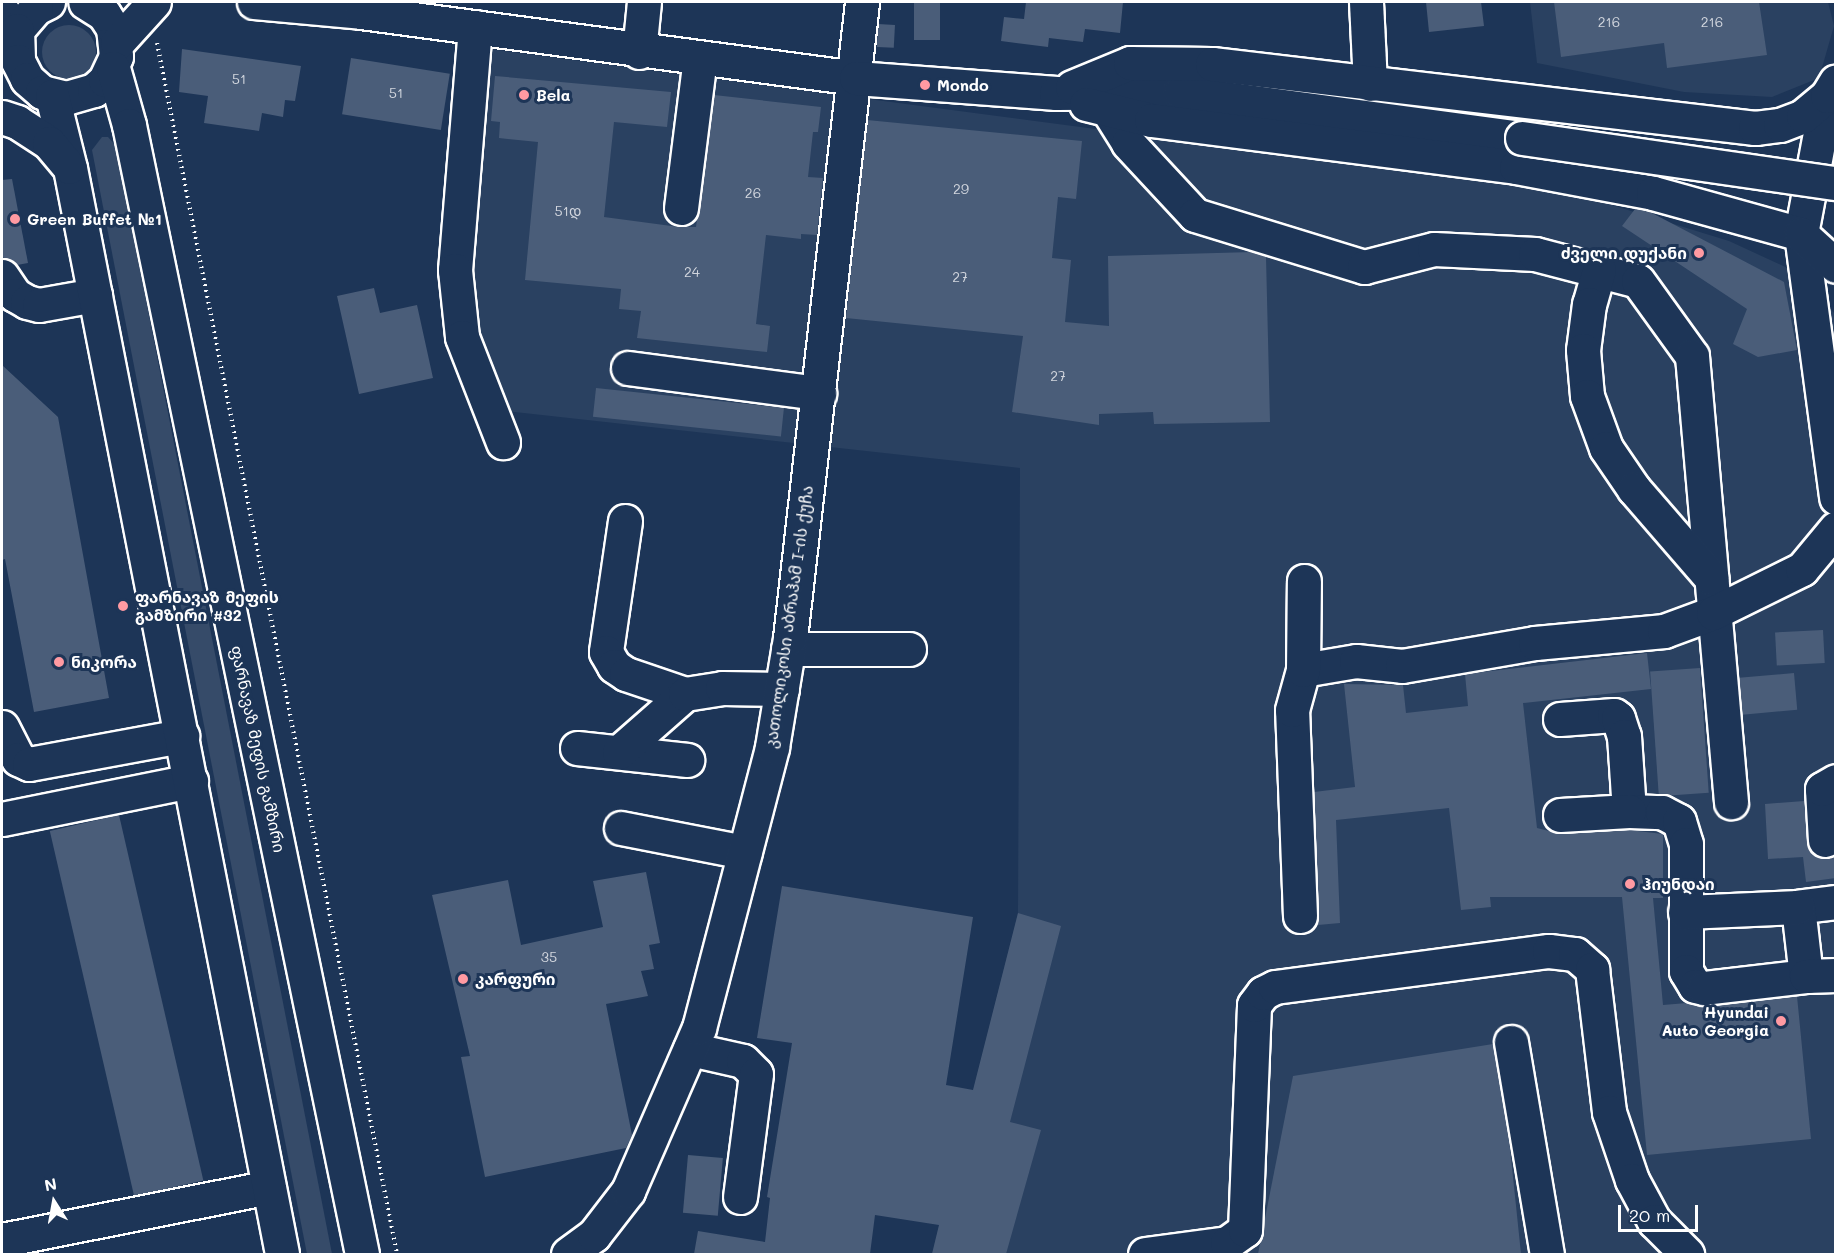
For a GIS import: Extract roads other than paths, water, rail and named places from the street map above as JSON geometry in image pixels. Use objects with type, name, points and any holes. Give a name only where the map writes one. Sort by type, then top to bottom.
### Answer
[{"type":"main road","points":[[48,2],[36,8],[9,36],[23,70],[47,94],[70,168],[282,1254]]},
{"type":"main road","name":"ფარნავაზ მეფის გამზირი","points":[[85,2],[104,14],[115,56],[362,1254]]},
{"type":"main road","points":[[254,2],[361,7],[639,52],[856,78],[1056,93],[1180,92],[1836,183]]},
{"type":"main road","points":[[639,52],[644,2]]},
{"type":"main road","name":"კათოლიკოსი აბრაჰამ I-ის ქუჩა","points":[[568,1254],[594,1235],[628,1191],[690,1049],[772,747],[788,649],[819,393],[856,78],[862,2]]},
{"type":"main road","points":[[1366,2],[1370,84]]},
{"type":"main road","points":[[2,115],[47,94],[66,98],[94,90],[115,56],[156,17]]},
{"type":"main road","points":[[475,27],[455,270],[462,337],[503,442]]},
{"type":"main road","points":[[681,208],[700,58]]},
{"type":"main road","points":[[1056,93],[1130,63],[1146,61],[1212,64],[1755,128],[1780,125],[1803,116],[1831,89]]},
{"type":"main road","points":[[1831,89],[1801,234],[1836,498]]},
{"type":"main road","points":[[1056,93],[1109,112],[1516,167],[1653,193],[1801,234],[1836,266]]},
{"type":"main road","points":[[1109,112],[1128,143],[1195,215],[1364,267],[1434,249],[1535,254],[1638,281],[1692,356],[1713,613],[1722,669],[1731,802]]},
{"type":"main road","points":[[2,115],[49,143],[70,168]]},
{"type":"main road","points":[[1599,270],[1589,304],[1583,350],[1587,396],[1606,448],[1628,481],[1711,578]]},
{"type":"main road","points":[[2,276],[15,295],[39,305],[95,295]]},
{"type":"main road","points":[[628,368],[819,393]]},
{"type":"main road","points":[[625,521],[606,652],[614,666],[626,674],[685,694],[722,688],[782,689]]},
{"type":"main road","points":[[1303,670],[1356,661],[1402,666],[1535,643],[1664,631],[1713,613],[1802,569],[1836,528]]},
{"type":"main road","points":[[1300,916],[1292,710],[1303,670],[1304,581]]},
{"type":"main road","points":[[788,649],[909,649]]},
{"type":"main road","points":[[619,752],[685,694]]},
{"type":"main road","points":[[1560,719],[1614,715],[1618,718],[1624,736],[1629,811]]},
{"type":"main road","points":[[2,727],[18,759],[29,764],[182,736]]},
{"type":"main road","points":[[577,748],[687,760]]},
{"type":"main road","points":[[2,819],[190,781]]},
{"type":"main road","points":[[1825,840],[1822,789],[1836,781]]},
{"type":"main road","points":[[1560,815],[1629,811],[1662,812],[1679,821],[1686,844],[1686,971],[1695,986],[1704,988],[1821,976],[1798,907]]},
{"type":"main road","points":[[621,828],[745,852]]},
{"type":"main road","points":[[1685,912],[1798,907],[1836,902]]},
{"type":"main road","points":[[1145,1254],[1227,1243],[1245,1230],[1254,1005],[1263,993],[1275,987],[1550,951],[1575,954],[1592,969],[1609,1112],[1624,1157],[1654,1221],[1687,1254]]},
{"type":"main road","points":[[1510,1042],[1547,1254]]},
{"type":"main road","points":[[690,1049],[743,1061],[756,1074],[740,1197]]},
{"type":"main road","points":[[2,1240],[269,1187]]},
{"type":"place","name":"Mondo","points":[[925,85]]},
{"type":"place","name":"Bela","points":[[524,95]]},
{"type":"place","name":"Green Buffet №1","points":[[15,219]]},
{"type":"place","name":"ძველი დუქანი","points":[[1699,253]]},
{"type":"place","name":"ფარნავაზ მეფის გამზირი #32","points":[[123,606]]},
{"type":"place","name":"ნიკორა","points":[[59,662]]},
{"type":"place","name":"ჰიუნდაი","points":[[1630,884]]},
{"type":"place","name":"კარფური","points":[[463,979]]},
{"type":"place","name":"Hyundai Auto Georgia","points":[[1781,1021]]}]
